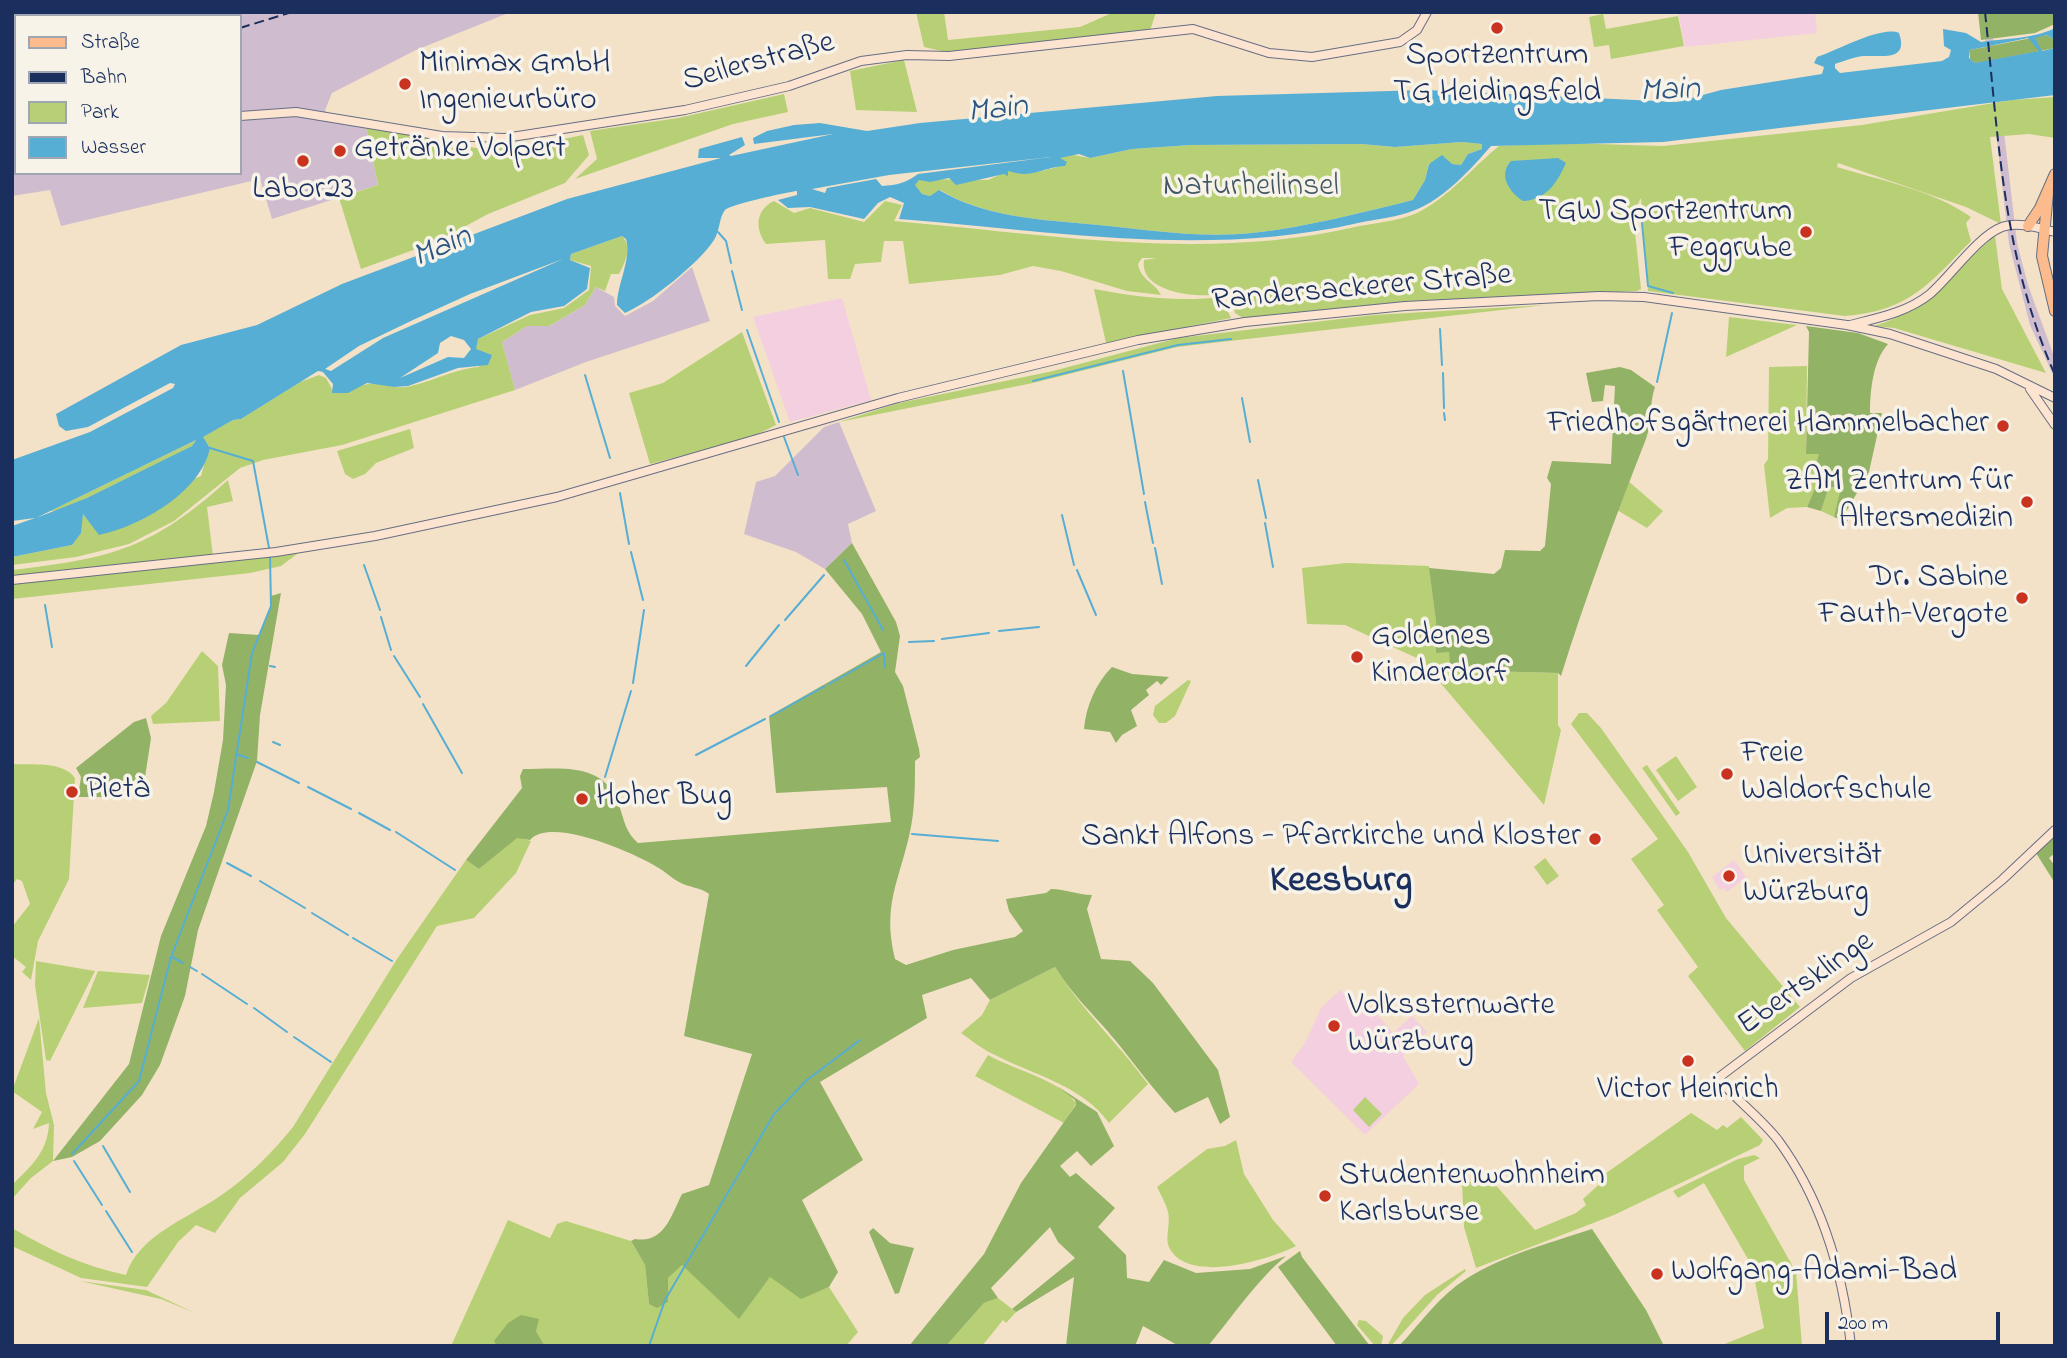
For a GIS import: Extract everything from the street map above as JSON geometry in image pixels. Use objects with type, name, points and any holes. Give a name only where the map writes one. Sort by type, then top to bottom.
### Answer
[{"type":"main road","name":"Seilerstraße","points":[[242,116],[296,112],[442,136],[505,138],[685,110],[789,86],[861,61],[906,55],[949,56],[1193,29],[1269,52],[1312,57],[1399,42],[1417,30],[1427,12]]},
{"type":"main road","points":[[2028,226],[2048,193],[2055,174]]},
{"type":"main road","points":[[2048,193],[2050,231],[2042,256],[2055,311]]},
{"type":"main road","points":[[1847,325],[1913,305],[1931,293],[2002,227],[2028,226],[2050,231]]},
{"type":"main road","name":"Randersackerer Straße","points":[[12,580],[272,552],[375,536],[557,497],[898,398],[1138,340],[1245,322],[1392,307],[1587,296],[1633,297],[1847,325],[1890,334],[1996,369],[2055,400]]},
{"type":"main road","points":[[2028,387],[2055,425]]},
{"type":"main road","name":"Ebertsklinge","points":[[1851,1346],[1842,1284],[1826,1230],[1804,1180],[1781,1145],[1718,1078],[1867,967],[1951,922],[2002,880],[2055,830]]},
{"type":"shaded area","points":[[12,12],[511,12],[416,50],[332,93],[325,110],[331,120],[366,127],[378,185],[272,219],[260,179],[61,226],[50,190],[12,196]]},
{"type":"shaded area","points":[[1678,12],[1815,12],[1817,33],[1685,47]]},
{"type":"shaded area","points":[[1982,12],[1990,12],[2017,243],[2028,285],[2055,359],[2055,379],[2030,325],[2009,244]]},
{"type":"shaded area","points":[[692,267],[710,321],[586,362],[515,390],[502,342],[527,326],[549,326],[585,305],[596,287],[614,297],[615,306],[625,316],[653,301]]},
{"type":"shaded area","points":[[842,298],[871,400],[790,422],[753,317]]},
{"type":"shaded area","points":[[839,422],[876,511],[848,524],[852,543],[825,569],[796,552],[744,534],[756,482],[775,476],[824,427]]},
{"type":"shaded area","name":"Universität Würzburg","points":[[1734,860],[1746,877],[1727,892],[1724,888],[1720,890],[1712,877]]},
{"type":"shaded area","points":[[1340,990],[1354,1005],[1359,1002],[1366,1009],[1370,1006],[1393,1033],[1412,1016],[1427,1032],[1403,1056],[1419,1084],[1365,1135],[1291,1062],[1305,1043],[1321,1008]]},
{"type":"green space","points":[[916,12],[944,12],[948,40],[1080,27],[1114,12],[1156,12],[1150,31],[950,53],[924,47]]},
{"type":"green space","points":[[1978,12],[2055,12],[2055,24],[2035,33],[1981,40]]},
{"type":"green space","points":[[1603,14],[1606,29],[1678,16],[1684,46],[1611,59],[1609,45],[1594,47],[1589,17]]},
{"type":"green space","points":[[2047,35],[2055,40],[2055,48],[1984,62],[1975,63],[1970,59],[1970,50]]},
{"type":"green space","points":[[904,60],[917,112],[856,110],[850,71]]},
{"type":"green space","points":[[784,94],[788,112],[733,124],[575,179],[597,159],[590,131],[678,118]]},
{"type":"green space","points":[[2055,97],[2055,138],[2029,134],[1990,137],[2001,224],[1966,207],[1838,163],[1837,167],[1924,193],[1971,217],[1966,223],[1971,241],[1916,293],[1886,308],[1845,316],[1648,291],[1641,198],[1633,213],[1641,289],[1637,291],[1405,302],[1243,318],[1235,313],[1231,291],[1192,295],[1163,288],[1152,281],[1145,272],[1144,260],[1157,258],[1142,258],[1138,264],[1142,274],[1161,295],[1127,291],[1061,271],[1033,266],[1000,275],[909,284],[903,241],[884,241],[881,262],[855,264],[850,279],[828,279],[825,240],[766,244],[759,226],[763,209],[774,201],[794,213],[810,208],[864,222],[885,201],[902,205],[894,221],[1125,242],[1240,243],[1298,237],[1410,216],[1450,190],[1499,146],[1565,143],[1663,146],[1862,125],[2012,100]]},
{"type":"green space","points":[[366,127],[476,148],[529,146],[583,135],[589,155],[565,183],[488,214],[438,241],[361,269],[339,198],[378,185]]},
{"type":"green space","name":"Naturheilinsel","points":[[1462,142],[1483,144],[1482,149],[1468,154],[1461,165],[1429,163],[1425,180],[1413,200],[1353,215],[1252,233],[1180,233],[1022,217],[979,207],[940,190],[930,196],[922,194],[914,185],[919,179],[988,180],[1008,171],[1038,172],[1065,165],[1059,158],[1068,154],[1090,158],[1132,149],[1191,145],[1361,144],[1395,147]]},
{"type":"green space","points":[[622,236],[627,245],[625,260],[619,274],[611,274],[605,291],[596,287],[585,305],[549,326],[527,326],[502,342],[515,390],[342,445],[263,460],[240,468],[174,521],[129,544],[76,557],[12,565],[12,557],[72,545],[83,514],[89,521],[201,476],[209,446],[202,437],[233,420],[241,419],[300,382],[319,375],[326,378],[332,389],[339,391],[373,384],[405,387],[479,367],[475,346],[478,339],[530,315],[564,308],[589,290],[591,266],[570,260],[571,254]]},
{"type":"green space","points":[[1995,236],[2002,289],[2046,373],[1894,328],[1874,326],[1894,318],[1926,299]]},
{"type":"green space","points":[[1094,289],[1157,298],[1221,297],[1231,318],[1106,343]]},
{"type":"green space","points":[[1545,305],[1177,347],[1033,383],[839,422],[899,403],[1053,371],[1178,338],[1374,315]]},
{"type":"green space","points":[[1729,317],[1797,325],[1726,357]]},
{"type":"green space","points":[[1806,326],[1858,333],[1888,344],[1879,358],[1872,386],[1870,413],[1882,413],[1869,472],[1843,517],[1848,519],[1847,522],[1834,517],[1841,488],[1829,487],[1821,511],[1807,507],[1818,481],[1814,471],[1819,454],[1806,454],[1809,332]]},
{"type":"green space","points":[[742,332],[776,425],[750,438],[650,464],[629,393],[663,383]]},
{"type":"green space","points":[[1807,366],[1806,453],[1819,454],[1818,481],[1807,507],[1787,508],[1770,518],[1764,465],[1768,459],[1769,367]]},
{"type":"green space","points":[[1620,367],[1631,370],[1655,387],[1649,427],[1561,676],[1558,673],[1450,670],[1449,652],[1436,653],[1436,622],[1429,568],[1494,574],[1501,568],[1505,550],[1540,551],[1545,546],[1551,484],[1547,478],[1552,461],[1611,464],[1615,386],[1605,385],[1603,401],[1592,402],[1586,373]]},
{"type":"green space","points":[[410,429],[414,448],[376,463],[365,474],[353,479],[345,474],[337,451]]},
{"type":"green space","points":[[196,440],[192,446],[99,495],[79,504],[50,511]]},
{"type":"green space","points":[[228,480],[233,501],[207,507],[213,556],[12,576],[12,570],[78,561],[129,546],[152,536],[201,503]]},
{"type":"green space","points":[[1628,481],[1663,511],[1647,528],[1617,510]]},
{"type":"green space","points":[[1829,487],[1842,488],[1834,517],[1821,511]]},
{"type":"green space","points":[[852,543],[896,622],[900,636],[895,672],[903,686],[920,757],[915,761],[912,824],[891,908],[891,940],[895,959],[906,965],[953,950],[1015,937],[1023,931],[1009,911],[1006,899],[1046,893],[1051,889],[1092,895],[1087,909],[1101,959],[1130,961],[1153,983],[1218,1070],[1230,1117],[1220,1124],[1208,1097],[1175,1113],[1070,989],[1055,967],[990,1000],[971,978],[922,995],[927,1018],[820,1082],[863,1160],[802,1200],[838,1272],[829,1287],[801,1299],[770,1277],[739,1319],[682,1265],[668,1278],[668,1302],[657,1308],[649,1304],[645,1265],[631,1241],[660,1233],[682,1194],[709,1185],[752,1054],[684,1036],[709,894],[679,882],[660,869],[612,846],[573,834],[555,832],[541,834],[530,840],[517,838],[479,869],[466,860],[522,788],[520,776],[523,769],[580,770],[603,781],[612,791],[628,831],[638,843],[891,822],[887,787],[776,793],[769,716],[881,652],[862,614],[825,569]]},
{"type":"green space","points":[[301,551],[281,566],[250,573],[12,599],[12,582]]},
{"type":"green space","points":[[1346,563],[1429,566],[1436,622],[1436,652],[1449,652],[1450,670],[1558,673],[1558,725],[1561,730],[1544,805],[1421,660],[1345,625],[1307,624],[1302,568]]},
{"type":"green space","points":[[281,593],[260,715],[257,761],[198,930],[185,996],[160,1065],[142,1095],[100,1141],[72,1157],[53,1161],[129,1064],[161,936],[206,826],[214,792],[223,740],[226,685],[222,665],[229,633],[259,635],[271,606],[271,596]]},
{"type":"green space","points":[[202,651],[218,666],[220,721],[153,724],[151,716],[166,703]]},
{"type":"green space","points":[[1112,667],[1132,674],[1169,677],[1161,685],[1157,681],[1146,690],[1149,695],[1131,710],[1137,726],[1122,735],[1116,743],[1110,732],[1084,729],[1093,695]]},
{"type":"green space","points":[[1188,680],[1191,681],[1175,716],[1166,723],[1159,723],[1153,715],[1155,706]]},
{"type":"green space","points":[[1579,713],[1587,713],[1601,728],[1688,852],[1726,918],[1800,1007],[1745,1051],[1688,976],[1698,967],[1657,910],[1664,905],[1631,859],[1658,839],[1571,724]]},
{"type":"green space","points":[[146,718],[151,738],[142,797],[78,797],[81,777],[76,768],[134,722]]},
{"type":"green space","points":[[1676,756],[1697,787],[1678,801],[1656,770]]},
{"type":"green space","points":[[12,764],[55,766],[75,778],[69,879],[38,941],[31,980],[22,972],[26,967],[12,956],[12,927],[30,904],[22,881],[17,879],[12,885]]},
{"type":"green space","points":[[1647,765],[1680,813],[1676,816],[1642,768]]},
{"type":"green space","points":[[2055,836],[2055,853],[2049,858],[2055,866],[2053,880],[2036,853]]},
{"type":"green space","points":[[517,837],[531,841],[516,873],[474,918],[437,926],[305,1134],[283,1162],[240,1198],[215,1233],[196,1225],[178,1242],[147,1287],[81,1278],[12,1246],[12,1228],[67,1256],[126,1275],[132,1261],[154,1238],[233,1187],[277,1146],[293,1127],[397,959],[466,860],[479,869]]},
{"type":"green space","points":[[1545,858],[1559,876],[1547,885],[1534,867]]},
{"type":"green space","points":[[36,961],[95,971],[50,1061],[46,1060],[35,985]]},
{"type":"green space","points":[[1055,967],[1076,997],[1148,1084],[1109,1123],[1098,1110],[1071,1090],[989,1052],[961,1033],[982,1015],[990,1000]]},
{"type":"green space","points":[[98,971],[150,975],[142,1003],[83,1008]]},
{"type":"green space","points":[[39,1018],[46,1093],[54,1125],[53,1161],[31,1178],[12,1199],[12,1185],[37,1158],[48,1133],[49,1123],[33,1129],[42,1112],[12,1091]]},
{"type":"green space","points":[[988,1055],[1050,1083],[1071,1096],[1076,1104],[1064,1123],[975,1076]]},
{"type":"green space","points":[[1057,1086],[1097,1112],[1114,1146],[1091,1166],[1077,1151],[1060,1166],[1070,1177],[1076,1173],[1115,1208],[1098,1227],[1126,1255],[1127,1278],[1149,1282],[1164,1260],[1196,1273],[1250,1269],[1286,1256],[1255,1287],[1208,1346],[1179,1346],[1143,1326],[1135,1346],[1066,1346],[1074,1277],[1016,1312],[1012,1309],[1075,1258],[1058,1242],[1050,1227],[991,1288],[998,1298],[984,1303],[946,1346],[909,1346],[984,1254],[1021,1183],[1076,1105],[1075,1100]]},
{"type":"green space","points":[[1365,1097],[1382,1114],[1369,1127],[1353,1110]]},
{"type":"green space","points":[[1691,1113],[1717,1130],[1723,1125],[1727,1128],[1741,1117],[1763,1140],[1760,1145],[1614,1215],[1476,1268],[1464,1227],[1462,1182],[1493,1182],[1535,1230],[1576,1213],[1586,1205],[1583,1199],[1604,1180],[1602,1176]]},
{"type":"green space","points":[[1236,1140],[1244,1174],[1273,1220],[1296,1246],[1267,1257],[1230,1266],[1194,1265],[1180,1259],[1170,1249],[1168,1212],[1157,1187],[1207,1149],[1225,1146]]},
{"type":"green space","points":[[1754,1155],[1760,1158],[1744,1166],[1744,1180],[1796,1272],[1802,1346],[1720,1346],[1764,1328],[1752,1266],[1704,1183],[1678,1198],[1673,1191],[1738,1159]]},
{"type":"green space","points":[[508,1220],[550,1238],[557,1224],[566,1221],[631,1241],[645,1265],[649,1304],[668,1288],[668,1278],[682,1264],[739,1318],[770,1276],[801,1298],[829,1287],[858,1332],[846,1346],[545,1346],[536,1331],[505,1346],[451,1346]]},
{"type":"green space","points":[[873,1228],[890,1243],[914,1248],[899,1293],[895,1294],[869,1232]]},
{"type":"green space","points":[[1592,1229],[1646,1310],[1664,1346],[1399,1346],[1440,1300],[1471,1276],[1522,1252]]},
{"type":"green space","points":[[1300,1251],[1370,1346],[1337,1346],[1278,1267]]},
{"type":"green space","points":[[1465,1269],[1466,1271],[1437,1295],[1391,1346],[1387,1346],[1403,1318],[1425,1295]]},
{"type":"green space","points":[[80,1281],[146,1290],[195,1313],[161,1299]]},
{"type":"green space","points":[[998,1298],[1016,1312],[1006,1323],[1003,1320],[982,1346],[946,1346],[984,1303]]},
{"type":"green space","points":[[521,1315],[539,1319],[536,1331],[545,1346],[497,1346],[494,1341],[508,1323]]},
{"type":"green space","points":[[1359,1320],[1366,1321],[1383,1336],[1381,1346],[1375,1346],[1357,1325]]},
{"type":"water","name":"Main","points":[[2055,28],[2055,40],[2047,35],[2035,38],[2042,51],[2055,48],[2055,95],[1663,142],[1491,146],[1447,191],[1426,205],[1387,218],[1301,233],[1244,239],[1129,239],[899,219],[904,203],[890,197],[878,203],[864,219],[810,207],[788,208],[778,200],[797,195],[797,191],[747,202],[725,210],[714,240],[707,249],[687,270],[636,308],[625,313],[617,305],[626,263],[626,239],[622,236],[571,254],[570,260],[590,268],[587,289],[564,306],[531,312],[478,339],[476,349],[492,355],[488,365],[458,368],[408,386],[367,383],[348,393],[332,393],[333,384],[323,372],[318,371],[241,419],[233,420],[203,437],[210,448],[204,464],[195,479],[167,505],[133,524],[99,535],[83,514],[81,533],[72,545],[12,557],[12,526],[35,518],[12,521],[12,460],[90,432],[173,388],[175,384],[170,383],[88,427],[66,431],[59,426],[56,414],[181,345],[257,325],[342,284],[567,199],[721,158],[698,158],[699,149],[742,137],[745,145],[729,155],[833,134],[754,144],[753,138],[767,131],[794,125],[820,123],[867,131],[920,123],[1217,96],[1425,90],[1677,102],[1721,90],[1822,74],[1824,67],[1814,63],[1817,57],[1859,40],[1891,31],[1899,33],[1901,42],[1897,53],[1856,57],[1835,64],[1835,68],[1840,73],[1942,61],[1949,57],[1951,50],[1944,46],[1943,29],[1966,33],[1981,42],[2047,32]],"holes":[[[2028,38],[2039,51],[1975,63],[1969,58],[1970,50]],[[1462,142],[1482,144],[1482,149],[1468,154],[1461,165],[1452,164],[1442,155],[1429,164],[1425,180],[1413,200],[1313,223],[1235,234],[1180,233],[1022,217],[979,207],[939,190],[930,196],[922,194],[915,185],[919,180],[930,182],[949,178],[956,185],[1004,174],[1008,176],[1008,171],[1031,173],[1065,166],[1067,162],[1060,158],[1079,154],[1090,158],[1132,149],[1191,145],[1361,144],[1395,147]],[[1051,157],[918,174],[892,185],[882,186],[876,179],[827,188],[825,193],[812,189],[889,175]],[[563,259],[383,338],[331,371],[325,369],[359,346],[470,294]],[[451,336],[464,340],[471,349],[464,358],[448,357],[400,378],[438,353],[440,343]],[[196,440],[192,446],[87,498],[36,518]]]},
{"type":"water","points":[[1558,158],[1566,163],[1555,184],[1544,194],[1523,201],[1513,193],[1505,177],[1511,161]]},
{"type":"waterway","points":[[1642,223],[1648,286],[1673,293]]},
{"type":"waterway","points":[[718,232],[726,241],[731,263]]},
{"type":"waterway","points":[[732,271],[742,310]]},
{"type":"waterway","points":[[1657,382],[1672,313]]},
{"type":"waterway","points":[[1440,329],[1442,365]]},
{"type":"waterway","points":[[747,330],[779,422]]},
{"type":"waterway","points":[[1033,381],[1178,345],[1231,339]]},
{"type":"waterway","points":[[1123,371],[1144,494]]},
{"type":"waterway","points":[[1443,373],[1444,408]]},
{"type":"waterway","points":[[585,375],[610,458]]},
{"type":"waterway","points":[[1242,398],[1250,442]]},
{"type":"waterway","points":[[1444,413],[1445,420]]},
{"type":"waterway","points":[[784,437],[798,475]]},
{"type":"waterway","points":[[210,448],[253,461],[269,548]]},
{"type":"waterway","points":[[1258,480],[1266,518]]},
{"type":"waterway","points":[[620,493],[629,544]]},
{"type":"waterway","points":[[1145,502],[1153,543]]},
{"type":"waterway","points":[[1062,515],[1074,565]]},
{"type":"waterway","points":[[1265,523],[1273,567]]},
{"type":"waterway","points":[[1155,548],[1162,584]]},
{"type":"waterway","points":[[631,552],[643,600]]},
{"type":"waterway","points":[[72,1154],[139,1081],[171,957],[228,810],[252,653],[271,606],[270,557]]},
{"type":"waterway","points":[[844,560],[883,630]]},
{"type":"waterway","points":[[364,565],[380,610]]},
{"type":"waterway","points":[[1077,570],[1096,615]]},
{"type":"waterway","points":[[785,620],[824,575]]},
{"type":"waterway","points":[[45,605],[52,647]]},
{"type":"waterway","points":[[633,683],[644,610]]},
{"type":"waterway","points":[[381,617],[391,650]]},
{"type":"waterway","points":[[746,666],[779,625]]},
{"type":"waterway","points":[[999,631],[1039,627]]},
{"type":"waterway","points":[[942,639],[989,633]]},
{"type":"waterway","points":[[909,642],[934,641]]},
{"type":"waterway","points":[[829,684],[884,653],[885,667]]},
{"type":"waterway","points":[[394,656],[420,697]]},
{"type":"waterway","points":[[270,666],[275,667]]},
{"type":"waterway","points":[[771,716],[825,686]]},
{"type":"waterway","points":[[605,777],[631,691]]},
{"type":"waterway","points":[[423,704],[462,773]]},
{"type":"waterway","points":[[696,755],[765,719]]},
{"type":"waterway","points":[[273,742],[280,745]]},
{"type":"waterway","points":[[236,754],[248,758]]},
{"type":"waterway","points":[[257,762],[299,783]]},
{"type":"waterway","points":[[308,787],[351,809]]},
{"type":"waterway","points":[[359,813],[390,830]]},
{"type":"waterway","points":[[396,832],[455,870]]},
{"type":"waterway","points":[[912,834],[998,841]]},
{"type":"waterway","points":[[227,863],[251,876]]},
{"type":"waterway","points":[[260,881],[305,908]]},
{"type":"waterway","points":[[312,913],[348,935]]},
{"type":"waterway","points":[[353,938],[392,961]]},
{"type":"waterway","points":[[172,957],[183,963]]},
{"type":"waterway","points":[[190,967],[197,971]]},
{"type":"waterway","points":[[202,974],[247,1004]]},
{"type":"waterway","points":[[254,1008],[287,1032]]},
{"type":"waterway","points":[[294,1037],[331,1062]]},
{"type":"waterway","points":[[649,1346],[665,1300],[774,1114],[807,1080],[860,1040]]},
{"type":"waterway","points":[[103,1146],[130,1192]]},
{"type":"waterway","points":[[74,1161],[102,1205]]},
{"type":"waterway","points":[[106,1211],[132,1252]]},
{"type":"railway","points":[[185,14],[218,12]]},
{"type":"railway","points":[[232,14],[244,12]]},
{"type":"railway","points":[[242,27],[292,12]]},
{"type":"railway","points":[[1985,12],[1999,152],[2013,241],[2037,330],[2055,375]]},
{"type":"place","name":"Sportzentrum TG Heidingsfeld","points":[[1497,28]]},
{"type":"place","name":"Minimax GmbH Ingenieurbüro","points":[[405,84]]},
{"type":"place","name":"Getränke Volpert","points":[[340,151]]},
{"type":"place","name":"Labor23","points":[[303,161]]},
{"type":"place","name":"TGW Sportzentrum Feggrube","points":[[1806,232]]},
{"type":"place","name":"Friedhofsgärtnerei Hammelbacher","points":[[2003,426]]},
{"type":"place","name":"ZAM Zentrum für Altersmedizin","points":[[2027,502]]},
{"type":"place","name":"Dr. Sabine Fauth-Vergote","points":[[2022,598]]},
{"type":"place","name":"Goldenes Kinderdorf","points":[[1357,657]]},
{"type":"place","name":"Freie Waldorfschule","points":[[1727,774]]},
{"type":"place","name":"Pietà","points":[[72,792]]},
{"type":"place","name":"Hoher Bug","points":[[582,799]]},
{"type":"place","name":"Sankt Alfons - Pfarrkirche und Kloster","points":[[1595,839]]},
{"type":"place","name":"Universität Würzburg","points":[[1729,876]]},
{"type":"place","name":"Volkssternwarte Würzburg","points":[[1334,1026]]},
{"type":"place","name":"Victor Heinrich","points":[[1688,1061]]},
{"type":"place","name":"Studentenwohnheim Karlsburse","points":[[1325,1196]]},
{"type":"place","name":"Wolfgang-Adami-Bad","points":[[1657,1274]]},
{"type":"district","name":"Keesburg","points":[[1341,884]]}]
